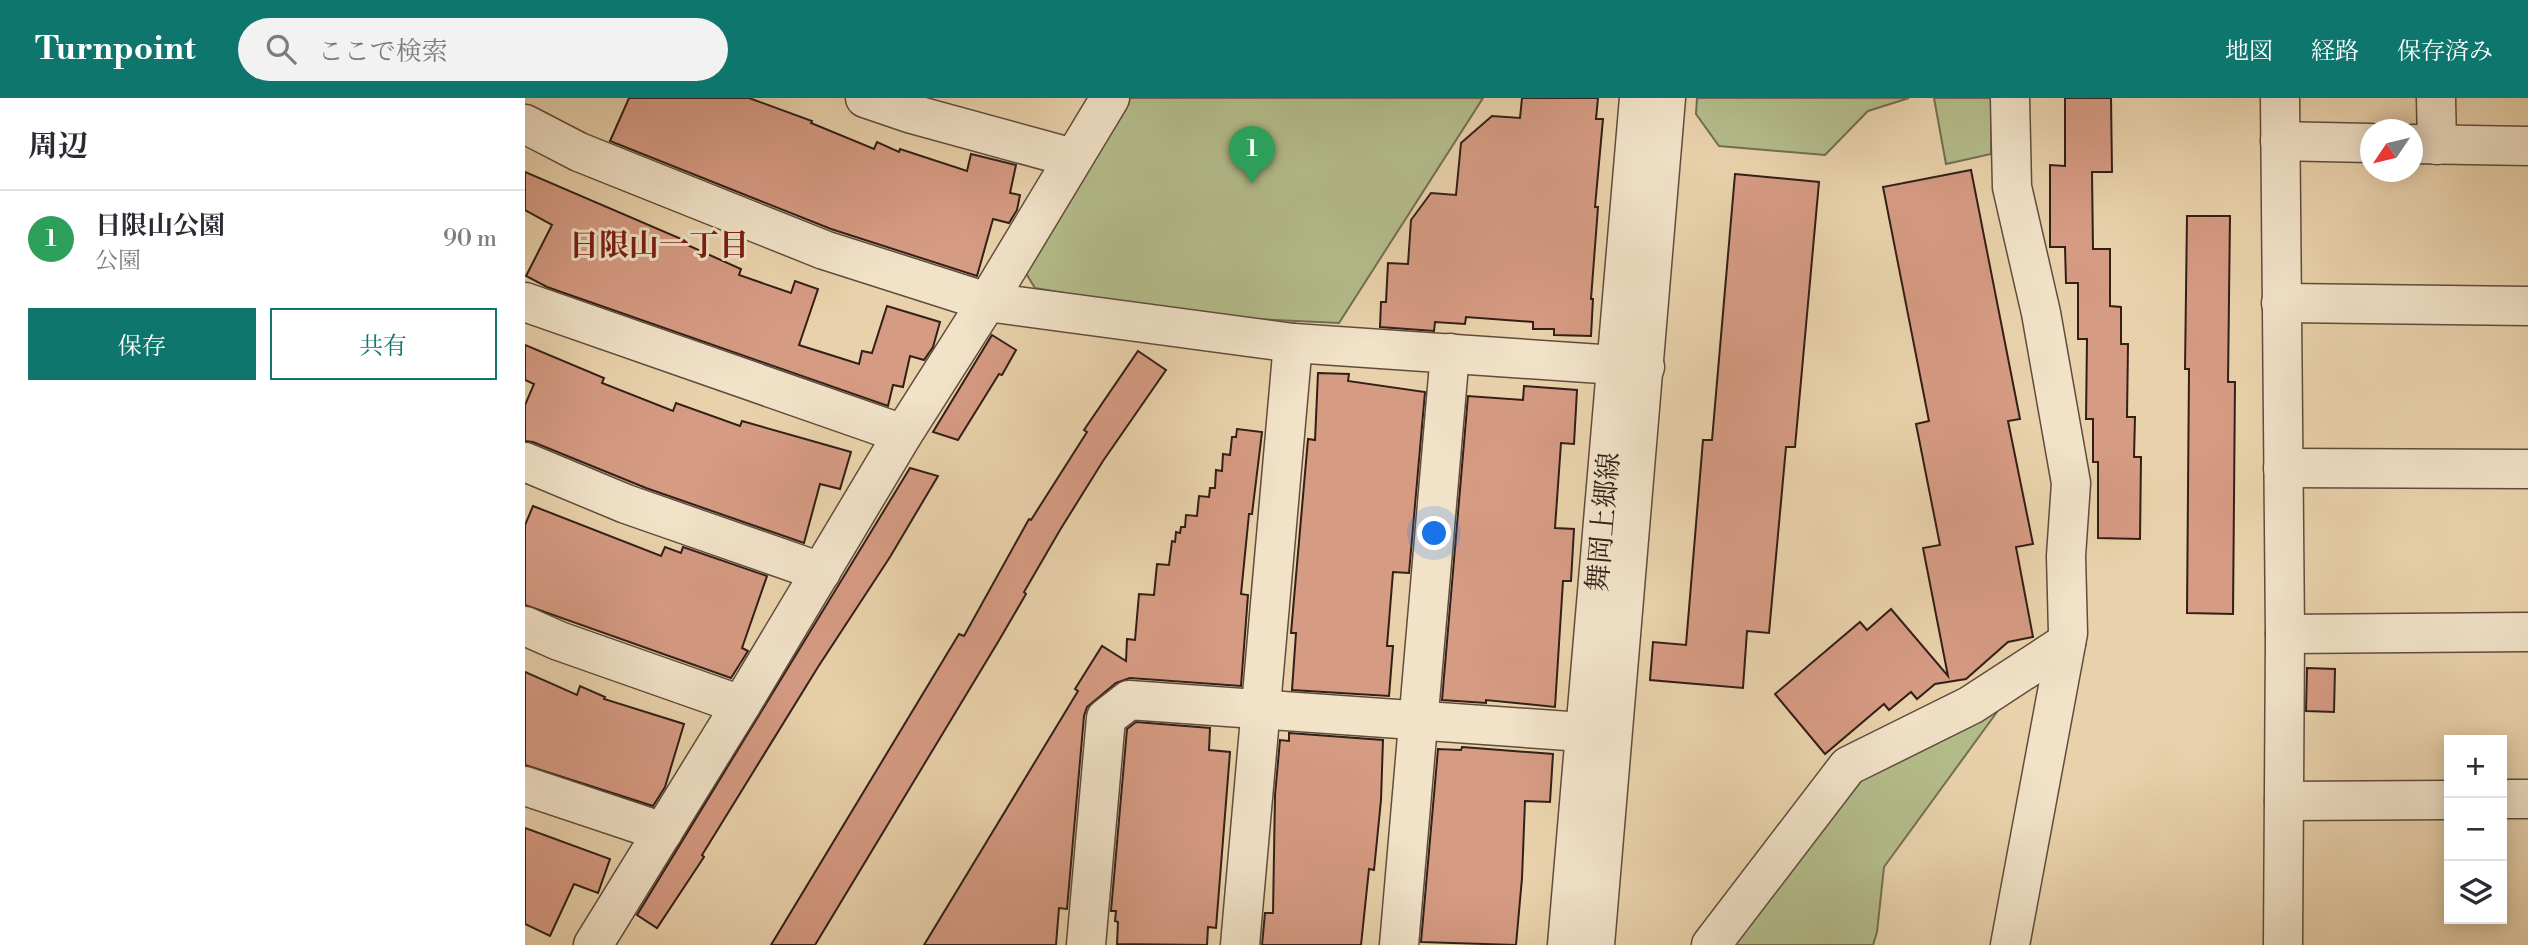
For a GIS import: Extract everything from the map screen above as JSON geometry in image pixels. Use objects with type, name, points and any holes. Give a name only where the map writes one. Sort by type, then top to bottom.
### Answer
[{"type":"street","points":[[865,98],[912,114],[1073,158]]},
{"type":"street","points":[[593,945],[1110,98]]},
{"type":"street","name":"舞岡上郷線","points":[[1631,366],[1639,98]]},
{"type":"street","name":"舞岡上郷線","points":[[1595,945],[1600,734],[1631,366],[1666,98]]},
{"type":"street","points":[[2010,98],[2012,187],[2041,313],[2071,483],[2066,556],[2068,633],[2010,945]]},
{"type":"street","points":[[2280,98],[2285,634],[2283,945]]},
{"type":"street","points":[[2437,98],[2425,144],[2528,146]]},
{"type":"street","points":[[525,124],[579,152],[824,250],[987,302],[1293,342],[1631,366]]},
{"type":"street","points":[[2280,141],[2360,143]]},
{"type":"street","points":[[525,302],[903,434]]},
{"type":"street","points":[[2281,303],[2528,306]]},
{"type":"street","points":[[1240,945],[1293,342]]},
{"type":"street","points":[[1399,945],[1450,353]]},
{"type":"street","points":[[525,462],[626,504],[821,572]]},
{"type":"street","points":[[2283,468],[2528,468]]},
{"type":"street","points":[[525,626],[741,705]]},
{"type":"street","points":[[2285,634],[2528,632]]},
{"type":"street","points":[[1711,945],[1848,766],[1971,705],[2066,643]]},
{"type":"street","points":[[1086,945],[1106,718],[1129,701],[1600,734]]},
{"type":"street","name":"舞岡上郷線","points":[[1567,945],[1600,734]]},
{"type":"street","points":[[525,786],[663,832]]},
{"type":"street","points":[[2507,799],[2528,799]]},
{"type":"street","points":[[2284,800],[2444,800]]},
{"type":"green space","points":[[1128,98],[1483,98],[1339,323],[1195,316],[1035,288],[1024,270]]},
{"type":"green space","points":[[1697,98],[1909,98],[1868,111],[1825,155],[1719,146],[1696,114]]},
{"type":"green space","points":[[1934,98],[1992,98],[1991,154],[1946,164]]},
{"type":"green space","points":[[1991,700],[1997,712],[1884,867],[1877,932],[1873,945],[1718,945],[1851,769]]},
{"type":"building","points":[[629,98],[749,98],[812,121],[811,123],[874,149],[877,142],[899,152],[900,149],[967,171],[971,154],[1016,165],[1010,193],[1020,195],[1017,210],[1009,223],[993,219],[977,276],[831,229],[610,141]]},
{"type":"building","points":[[1522,98],[1598,98],[1596,119],[1603,119],[1595,207],[1598,207],[1591,336],[1554,335],[1554,329],[1533,329],[1533,322],[1466,317],[1465,324],[1435,322],[1434,331],[1380,327],[1381,302],[1386,302],[1388,263],[1408,264],[1411,220],[1431,193],[1456,195],[1461,143],[1492,116],[1520,118]]},
{"type":"building","points":[[2065,98],[2111,98],[2112,172],[2092,172],[2093,249],[2110,249],[2110,306],[2121,307],[2121,344],[2128,344],[2127,417],[2135,417],[2134,457],[2141,457],[2140,539],[2098,538],[2098,462],[2093,462],[2093,419],[2086,419],[2087,339],[2078,339],[2078,283],[2066,283],[2065,247],[2050,247],[2050,165],[2065,166]]},
{"type":"building","points":[[1971,170],[2020,419],[2008,421],[2033,544],[2016,547],[2033,637],[2008,642],[1966,679],[1935,684],[1917,699],[1911,692],[1889,710],[1884,704],[1825,754],[1775,694],[1860,622],[1867,630],[1891,609],[1948,676],[1923,548],[1940,545],[1916,424],[1929,421],[1883,187]]},
{"type":"building","points":[[525,172],[686,241],[685,244],[741,269],[739,275],[791,293],[795,281],[818,289],[799,345],[859,364],[862,351],[872,353],[887,306],[940,322],[933,347],[924,360],[910,356],[903,387],[893,385],[888,406],[547,287],[526,276],[552,225],[525,210]]},
{"type":"building","points":[[1735,174],[1819,182],[1795,447],[1786,447],[1769,633],[1747,631],[1743,688],[1650,680],[1653,642],[1686,645],[1703,440],[1712,440]]},
{"type":"building","points":[[2187,216],[2230,216],[2228,382],[2235,382],[2233,614],[2187,613]]},
{"type":"building","points":[[992,335],[1016,350],[1002,375],[999,374],[958,440],[933,432]]},
{"type":"building","points":[[525,345],[604,378],[602,383],[673,411],[676,403],[740,426],[742,421],[851,452],[840,489],[820,484],[804,543],[646,488],[525,441],[525,405],[534,384],[525,380]]},
{"type":"building","points":[[1138,351],[1166,370],[1103,461],[1060,530],[998,642],[815,945],[771,945],[959,634],[964,636],[1029,519],[1031,520],[1087,432],[1084,430]]},
{"type":"building","points":[[1318,373],[1349,374],[1348,381],[1425,392],[1409,573],[1393,572],[1387,646],[1393,646],[1389,696],[1292,690],[1296,633],[1291,633],[1308,439],[1315,440]]},
{"type":"building","points":[[1524,386],[1577,390],[1574,444],[1561,443],[1555,528],[1574,529],[1571,581],[1563,581],[1555,707],[1486,700],[1486,703],[1442,700],[1468,396],[1523,400]]},
{"type":"building","points":[[1237,429],[1262,432],[1252,514],[1249,514],[1241,594],[1248,595],[1241,686],[1130,678],[1116,683],[1087,707],[1067,909],[1059,908],[1056,945],[924,945],[1078,691],[1075,689],[1102,646],[1126,661],[1127,639],[1135,640],[1139,594],[1154,595],[1157,564],[1169,565],[1172,541],[1175,542],[1176,532],[1180,533],[1181,527],[1185,527],[1186,515],[1197,516],[1199,496],[1209,497],[1210,488],[1215,488],[1216,470],[1222,471],[1223,454],[1230,455],[1232,437],[1236,437]]},
{"type":"building","points":[[910,468],[938,476],[702,855],[704,857],[657,928],[637,915]]},
{"type":"building","points":[[533,506],[661,556],[665,547],[681,553],[683,547],[767,576],[742,648],[748,651],[731,678],[525,605],[525,525]]},
{"type":"building","points":[[2307,668],[2335,669],[2334,712],[2306,711]]},
{"type":"building","points":[[525,672],[577,695],[580,686],[605,697],[604,699],[684,724],[665,787],[653,806],[525,765]]},
{"type":"building","points":[[1136,722],[1210,728],[1209,750],[1230,752],[1216,928],[1208,927],[1207,945],[1117,944],[1116,911],[1111,911],[1127,729]]},
{"type":"building","points":[[1289,733],[1383,740],[1381,800],[1374,870],[1369,869],[1361,945],[1262,945],[1265,913],[1273,913],[1275,795],[1280,740],[1289,741]]},
{"type":"building","points":[[1462,747],[1553,754],[1550,802],[1525,801],[1516,945],[1421,942],[1438,749],[1461,750]]},
{"type":"building","points":[[525,828],[610,859],[598,893],[574,884],[550,936],[525,924]]},
{"type":"place","name":"日限山公園","points":[[1252,184]]},
{"type":"district","name":"日限山一丁目","points":[[659,246]]}]
